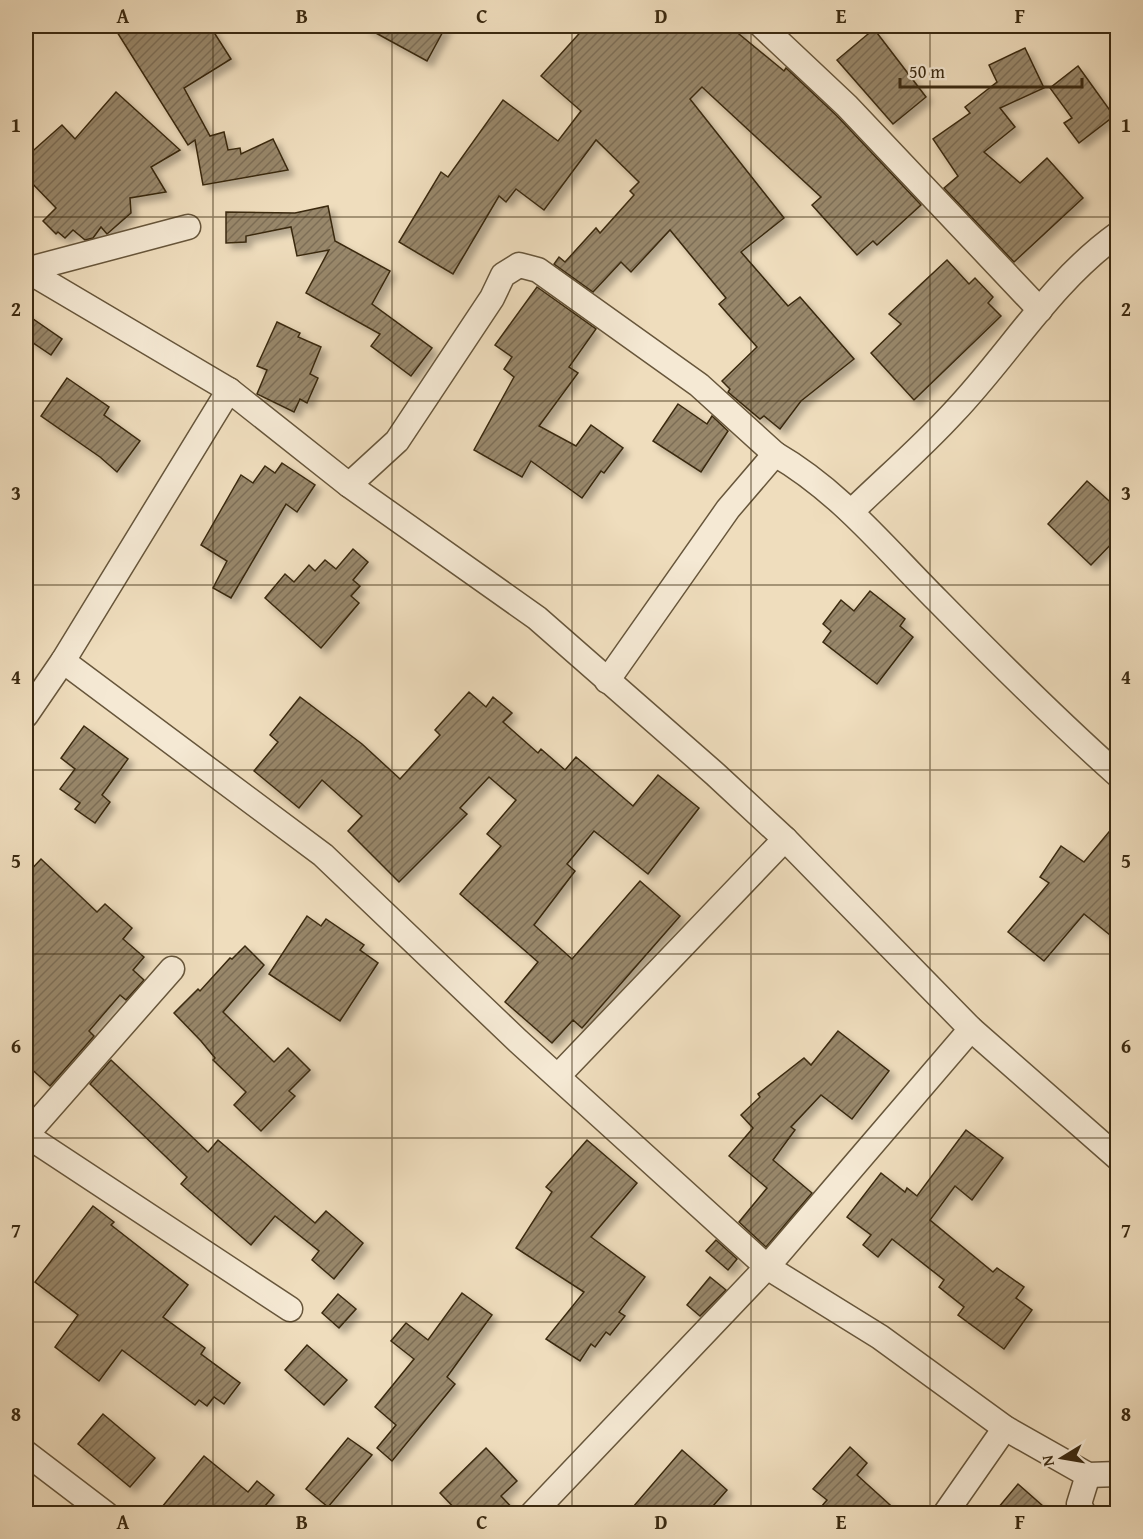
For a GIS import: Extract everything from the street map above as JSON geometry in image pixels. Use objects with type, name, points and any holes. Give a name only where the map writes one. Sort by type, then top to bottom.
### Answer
[{"type":"street","points":[[762,26],[848,106],[1040,310]]},
{"type":"street","points":[[26,270],[188,228]]},
{"type":"street","points":[[852,511],[954,412],[1068,276],[1092,252],[1118,234]]},
{"type":"street","points":[[349,484],[397,441],[492,298],[503,275],[519,265],[538,270],[699,385],[775,454],[796,466],[852,511],[1052,717],[1118,775]]},
{"type":"street","points":[[26,270],[229,390],[349,484],[537,618],[785,839],[971,1029],[1118,1158]]},
{"type":"street","points":[[26,715],[63,661],[229,390]]},
{"type":"street","points":[[607,681],[728,509],[775,454]]},
{"type":"street","points":[[63,661],[323,855],[518,1041],[767,1267],[879,1337],[1005,1428],[1088,1475],[1118,1474]]},
{"type":"street","points":[[558,1076],[785,839]]},
{"type":"street","points":[[172,969],[26,1135],[290,1309]]},
{"type":"street","points":[[532,1514],[767,1267],[971,1029]]},
{"type":"street","points":[[945,1514],[1005,1428]]},
{"type":"street","points":[[26,1453],[106,1514]]},
{"type":"street","points":[[1084,1514],[1079,1504],[1088,1475]]},
{"type":"building","points":[[127,26],[210,26],[231,59],[184,88],[210,136],[224,132],[228,150],[240,148],[241,154],[273,139],[288,170],[203,185],[195,140],[188,145],[117,32]]},
{"type":"building","points":[[363,26],[446,26],[427,61]]},
{"type":"building","points":[[586,26],[747,26],[739,34],[784,71],[786,68],[837,116],[921,205],[877,245],[873,241],[857,255],[812,205],[821,197],[702,87],[690,99],[784,218],[741,252],[788,306],[800,297],[854,359],[801,401],[780,429],[764,416],[760,419],[728,392],[730,389],[722,381],[757,347],[719,304],[726,298],[670,230],[631,272],[621,262],[593,292],[554,264],[559,257],[565,262],[596,228],[600,233],[634,195],[630,191],[639,182],[596,140],[544,210],[516,189],[506,202],[499,196],[453,274],[399,242],[441,172],[448,177],[503,100],[558,141],[581,111],[541,76]]},
{"type":"building","points":[[874,29],[926,97],[893,124],[837,60]]},
{"type":"building","points":[[1025,48],[1044,88],[1000,108],[1015,127],[984,152],[1020,183],[1047,158],[1083,198],[1014,262],[944,188],[958,176],[933,139],[970,113],[965,107],[997,82],[989,65]]},
{"type":"building","points":[[1078,66],[1114,116],[1079,143],[1064,123],[1072,118],[1050,88]]},
{"type":"building","points":[[116,92],[180,150],[151,167],[166,192],[130,198],[131,213],[107,234],[101,227],[93,238],[85,240],[73,230],[65,238],[58,232],[56,234],[43,221],[56,208],[26,177],[26,157],[62,125],[75,139]]},
{"type":"building","points":[[328,206],[335,241],[390,271],[372,304],[432,348],[411,376],[371,346],[380,334],[306,293],[329,250],[297,256],[291,227],[246,236],[246,242],[226,243],[226,212],[295,213]]},
{"type":"building","points":[[947,260],[969,284],[975,278],[993,297],[988,303],[1001,316],[914,400],[871,353],[901,324],[889,314]]},
{"type":"building","points":[[537,287],[596,329],[569,367],[578,373],[539,426],[576,446],[591,425],[623,448],[604,473],[601,471],[582,498],[531,461],[522,477],[474,450],[514,377],[504,369],[512,357],[495,345]]},
{"type":"building","points":[[26,314],[62,339],[51,355],[26,338]]},
{"type":"building","points":[[277,322],[300,333],[298,337],[321,347],[310,374],[318,378],[307,403],[300,399],[294,412],[257,394],[267,370],[257,366]]},
{"type":"building","points":[[67,378],[109,407],[104,415],[140,441],[117,472],[100,457],[41,416]]},
{"type":"building","points":[[678,404],[707,424],[712,416],[728,431],[701,472],[653,441]]},
{"type":"building","points":[[282,463],[315,485],[297,512],[286,504],[231,598],[213,588],[227,561],[201,545],[241,475],[253,483],[265,466],[275,473]]},
{"type":"building","points":[[1087,481],[1118,509],[1118,537],[1091,565],[1048,524]]},
{"type":"building","points":[[353,549],[368,562],[353,580],[360,586],[351,596],[359,603],[321,648],[265,598],[285,574],[294,582],[309,565],[315,571],[325,560],[336,569]]},
{"type":"building","points":[[870,591],[905,619],[900,626],[913,637],[877,684],[823,642],[831,631],[823,624],[841,600],[854,611]]},
{"type":"building","points":[[469,692],[486,707],[493,697],[512,713],[503,722],[538,753],[541,749],[565,770],[576,757],[633,806],[658,775],[699,808],[648,874],[594,831],[567,864],[575,871],[534,925],[572,959],[640,881],[680,916],[582,1028],[573,1020],[552,1043],[505,1002],[538,962],[460,894],[501,846],[487,834],[516,800],[489,777],[460,808],[467,814],[399,882],[348,831],[362,816],[322,780],[299,808],[254,771],[278,742],[270,735],[300,697],[362,744],[400,779],[440,735],[435,730]]},
{"type":"building","points":[[84,726],[128,759],[102,795],[110,802],[95,823],[75,809],[80,803],[60,789],[75,769],[61,758]]},
{"type":"building","points":[[1118,821],[1118,925],[1110,935],[1084,914],[1044,961],[1008,932],[1049,883],[1040,877],[1061,846],[1084,862]]},
{"type":"building","points":[[41,859],[97,912],[105,904],[132,928],[123,939],[144,957],[133,970],[144,980],[126,1000],[120,995],[89,1031],[94,1036],[50,1086],[26,1064],[26,875]]},
{"type":"building","points":[[307,916],[321,926],[326,919],[364,945],[360,950],[378,963],[340,1021],[269,974]]},
{"type":"building","points":[[245,946],[264,965],[223,1012],[274,1062],[288,1048],[310,1070],[289,1091],[295,1096],[261,1131],[234,1105],[246,1092],[213,1060],[215,1058],[201,1041],[174,1013],[198,989],[200,991],[230,958],[232,959]]},
{"type":"building","points":[[838,1031],[889,1071],[852,1119],[821,1095],[791,1127],[795,1130],[773,1160],[812,1193],[766,1247],[739,1222],[767,1188],[729,1156],[753,1128],[741,1115],[760,1097],[758,1094],[804,1058],[811,1065]]},
{"type":"building","points":[[111,1060],[208,1152],[218,1140],[315,1223],[326,1211],[363,1243],[334,1279],[312,1260],[319,1251],[275,1216],[251,1245],[181,1184],[187,1177],[90,1084]]},
{"type":"building","points":[[966,1130],[1003,1158],[972,1200],[955,1186],[930,1220],[993,1272],[997,1268],[1024,1287],[1016,1298],[1032,1310],[1004,1349],[958,1315],[964,1307],[939,1287],[944,1280],[892,1239],[878,1257],[863,1245],[871,1235],[847,1217],[881,1173],[905,1192],[907,1188],[917,1196]]},
{"type":"building","points":[[587,1140],[637,1183],[591,1237],[645,1277],[619,1312],[625,1316],[610,1335],[606,1332],[595,1347],[591,1344],[580,1361],[546,1339],[584,1292],[516,1248],[552,1192],[546,1187]]},
{"type":"building","points":[[93,1206],[114,1222],[111,1225],[188,1285],[163,1317],[205,1348],[201,1354],[240,1383],[224,1404],[214,1397],[207,1406],[199,1400],[195,1405],[122,1350],[99,1381],[55,1347],[78,1315],[35,1282]]},
{"type":"building","points":[[716,1240],[737,1259],[728,1270],[706,1251]]},
{"type":"building","points":[[710,1277],[726,1290],[700,1316],[687,1305]]},
{"type":"building","points":[[462,1293],[492,1315],[447,1377],[455,1384],[392,1461],[377,1448],[396,1425],[375,1407],[414,1359],[391,1341],[406,1323],[428,1340]]},
{"type":"building","points":[[338,1294],[356,1309],[339,1328],[322,1313]]},
{"type":"building","points":[[307,1345],[347,1380],[324,1405],[285,1370]]},
{"type":"building","points":[[103,1414],[155,1458],[130,1487],[78,1444]]},
{"type":"building","points":[[348,1438],[372,1455],[328,1507],[306,1489]]},
{"type":"building","points":[[850,1447],[867,1463],[857,1475],[900,1514],[815,1514],[827,1500],[813,1489]]},
{"type":"building","points":[[486,1448],[517,1481],[501,1496],[518,1514],[460,1514],[440,1493]]},
{"type":"building","points":[[682,1450],[727,1490],[706,1514],[627,1514]]},
{"type":"building","points":[[204,1456],[248,1492],[257,1481],[274,1495],[265,1506],[274,1513],[157,1513]]},
{"type":"building","points":[[1018,1484],[1052,1514],[993,1514]]}]
